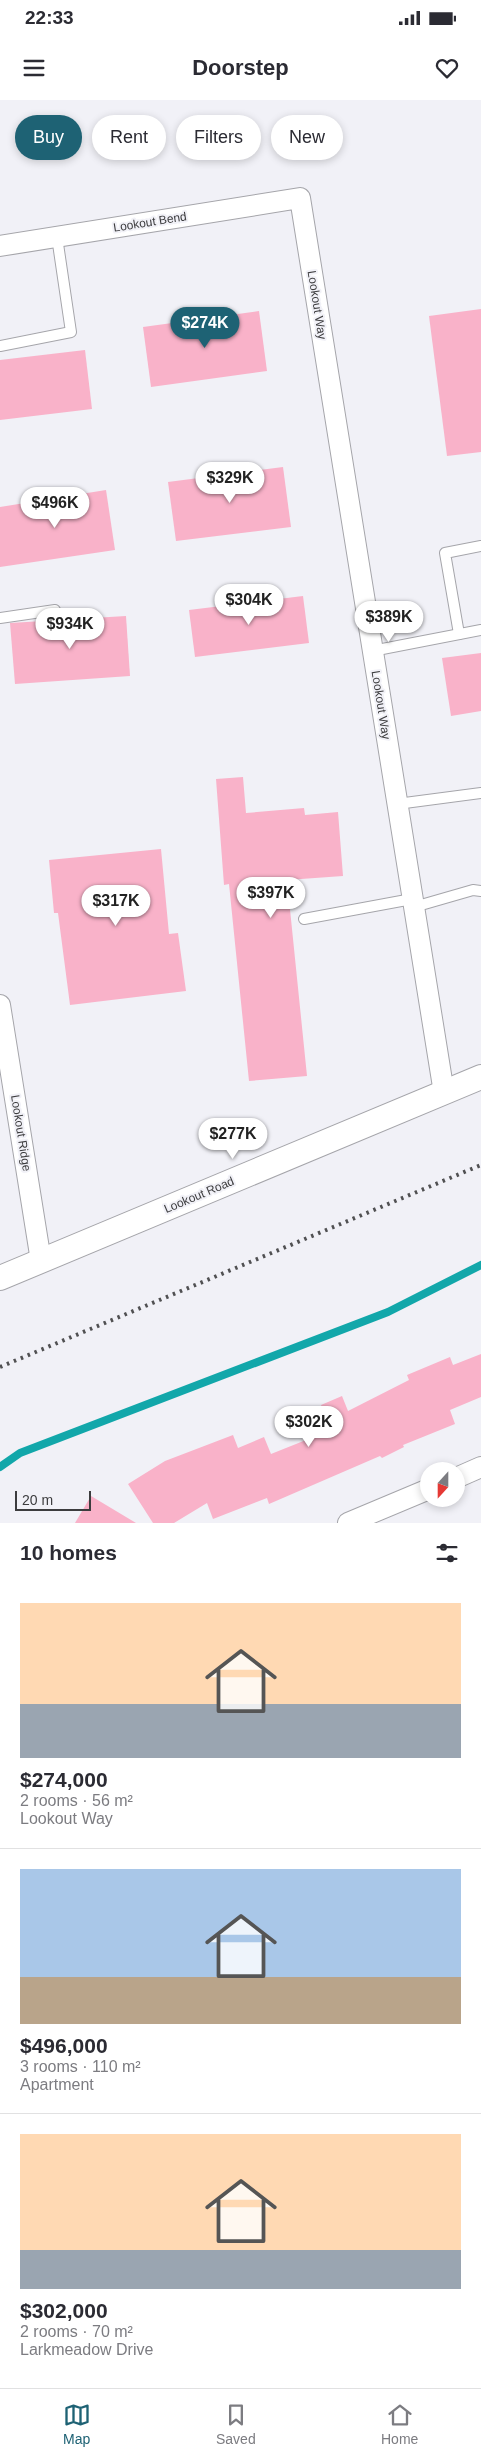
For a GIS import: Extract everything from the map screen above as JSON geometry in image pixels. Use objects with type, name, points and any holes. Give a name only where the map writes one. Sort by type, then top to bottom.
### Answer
[{"type":"street","name":"Lookout Bend","points":[[0,246],[300,198]]},
{"type":"street","name":"Lookout Way","points":[[300,198],[444,1093]]},
{"type":"street","name":"Lookout Ridge","points":[[0,1005],[41,1261]]},
{"type":"street","name":"Lookout Road","points":[[0,1278],[481,1077]]},
{"type":"street","points":[[465,1474],[481,1467]]},
{"type":"street","points":[[348,1523],[420,1493]]},
{"type":"lane","points":[[0,346],[71,332],[57,237]]},
{"type":"lane","points":[[459,634],[445,553],[481,546]]},
{"type":"lane","points":[[0,618],[55,610]]},
{"type":"lane","points":[[372,650],[481,630]]},
{"type":"lane","points":[[397,804],[481,793]]},
{"type":"lane","points":[[304,919],[413,903],[473,890],[481,891]]},
{"type":"building","points":[[481,309],[481,452],[447,456],[429,316]]},
{"type":"building","points":[[259,311],[267,371],[151,387],[143,327]]},
{"type":"building","points":[[85,350],[92,409],[0,420],[0,360]]},
{"type":"building","points":[[283,467],[291,527],[176,541],[168,482]]},
{"type":"building","points":[[106,490],[115,550],[0,567],[0,507]]},
{"type":"building","points":[[303,596],[309,643],[195,657],[189,610]]},
{"type":"building","points":[[126,616],[130,676],[15,684],[10,623]]},
{"type":"building","points":[[481,653],[481,711],[451,716],[442,658]]},
{"type":"building","points":[[243,777],[246,813],[304,808],[305,815],[338,812],[343,876],[287,880],[307,1076],[249,1081],[229,884],[224,885],[216,779]]},
{"type":"building","points":[[161,849],[169,934],[178,933],[186,991],[70,1005],[58,913],[54,913],[49,860]]},
{"type":"building","points":[[481,1354],[481,1397],[450,1410],[455,1424],[403,1445],[404,1447],[382,1458],[380,1456],[269,1504],[267,1498],[213,1519],[207,1503],[174,1523],[153,1523],[128,1484],[165,1461],[233,1435],[238,1448],[264,1437],[271,1454],[306,1440],[303,1432],[328,1422],[321,1405],[342,1396],[348,1411],[409,1380],[407,1375],[450,1357],[453,1365]]},
{"type":"building","points":[[91,1496],[136,1523],[75,1523]]},
{"type":"waterway","points":[[0,1467],[20,1453],[388,1312],[481,1265]]},
{"type":"railway","points":[[0,1367],[481,1165]]}]
